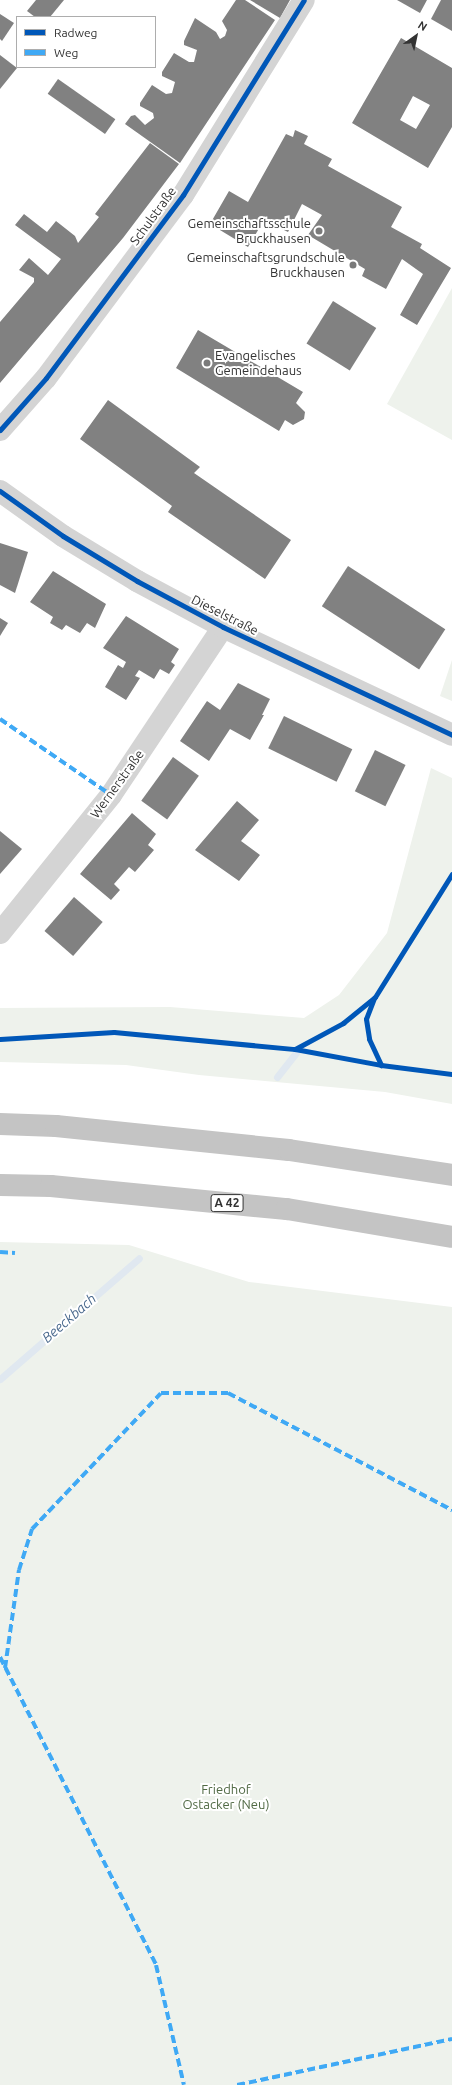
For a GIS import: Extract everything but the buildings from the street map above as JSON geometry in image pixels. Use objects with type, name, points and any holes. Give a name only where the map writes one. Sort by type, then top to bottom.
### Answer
[{"type":"highway","points":[[0,1124],[56,1126],[289,1150],[452,1176]]},
{"type":"highway","name":"A 42","points":[[0,1184],[51,1186],[287,1208],[452,1237]]},
{"type":"street","name":"Schulstraße","points":[[0,430],[46,378],[183,195],[304,0]]},
{"type":"street","name":"Dieselstraße","points":[[0,492],[131,577],[223,627],[452,735]]},
{"type":"street","name":"Wernerstraße","points":[[0,933],[111,795],[223,627]]},
{"type":"green space","points":[[452,288],[452,440],[387,404]]},
{"type":"green space","points":[[452,660],[452,701],[440,696]]},
{"type":"green space","points":[[431,768],[452,778],[452,1104],[385,1092],[199,1075],[126,1065],[0,1062],[0,1008],[170,1007],[304,1018],[339,995],[387,933]]},
{"type":"green space","name":"Friedhof Ostacker (Neu)","points":[[0,1242],[129,1245],[249,1282],[452,1307],[452,2085],[0,2085]]},
{"type":"waterway","name":"Beeckbach","points":[[277,1077],[297,1051]]},
{"type":"waterway","name":"Beeckbach","points":[[0,1379],[139,1258]]},
{"type":"marked path","points":[[0,719],[111,795]]},
{"type":"marked path","points":[[0,1252],[15,1253]]},
{"type":"marked path","points":[[5,1668],[19,1570],[32,1529],[161,1393],[228,1393],[452,1510]]},
{"type":"marked path","points":[[0,1657],[156,1965],[184,2085]]},
{"type":"marked path","points":[[237,2085],[452,2039]]},
{"type":"cycle path","points":[[0,430],[46,378],[183,195],[304,0]]},
{"type":"cycle path","points":[[0,491],[63,536],[137,581],[223,627],[452,735]]},
{"type":"cycle path","points":[[0,1039],[114,1032],[295,1049],[343,1023],[375,997],[452,874]]},
{"type":"cycle path","points":[[374,998],[366,1019],[369,1039],[381,1065]]},
{"type":"cycle path","points":[[295,1049],[381,1065],[452,1074]]},
{"type":"place","name":"Gemeinschaftsschule Bruckhausen","points":[[319,231]]},
{"type":"place","name":"Gemeinschaftsgrundschule Bruckhausen","points":[[353,265]]},
{"type":"place","name":"Evangelisches Gemeindehaus","points":[[207,363]]}]
